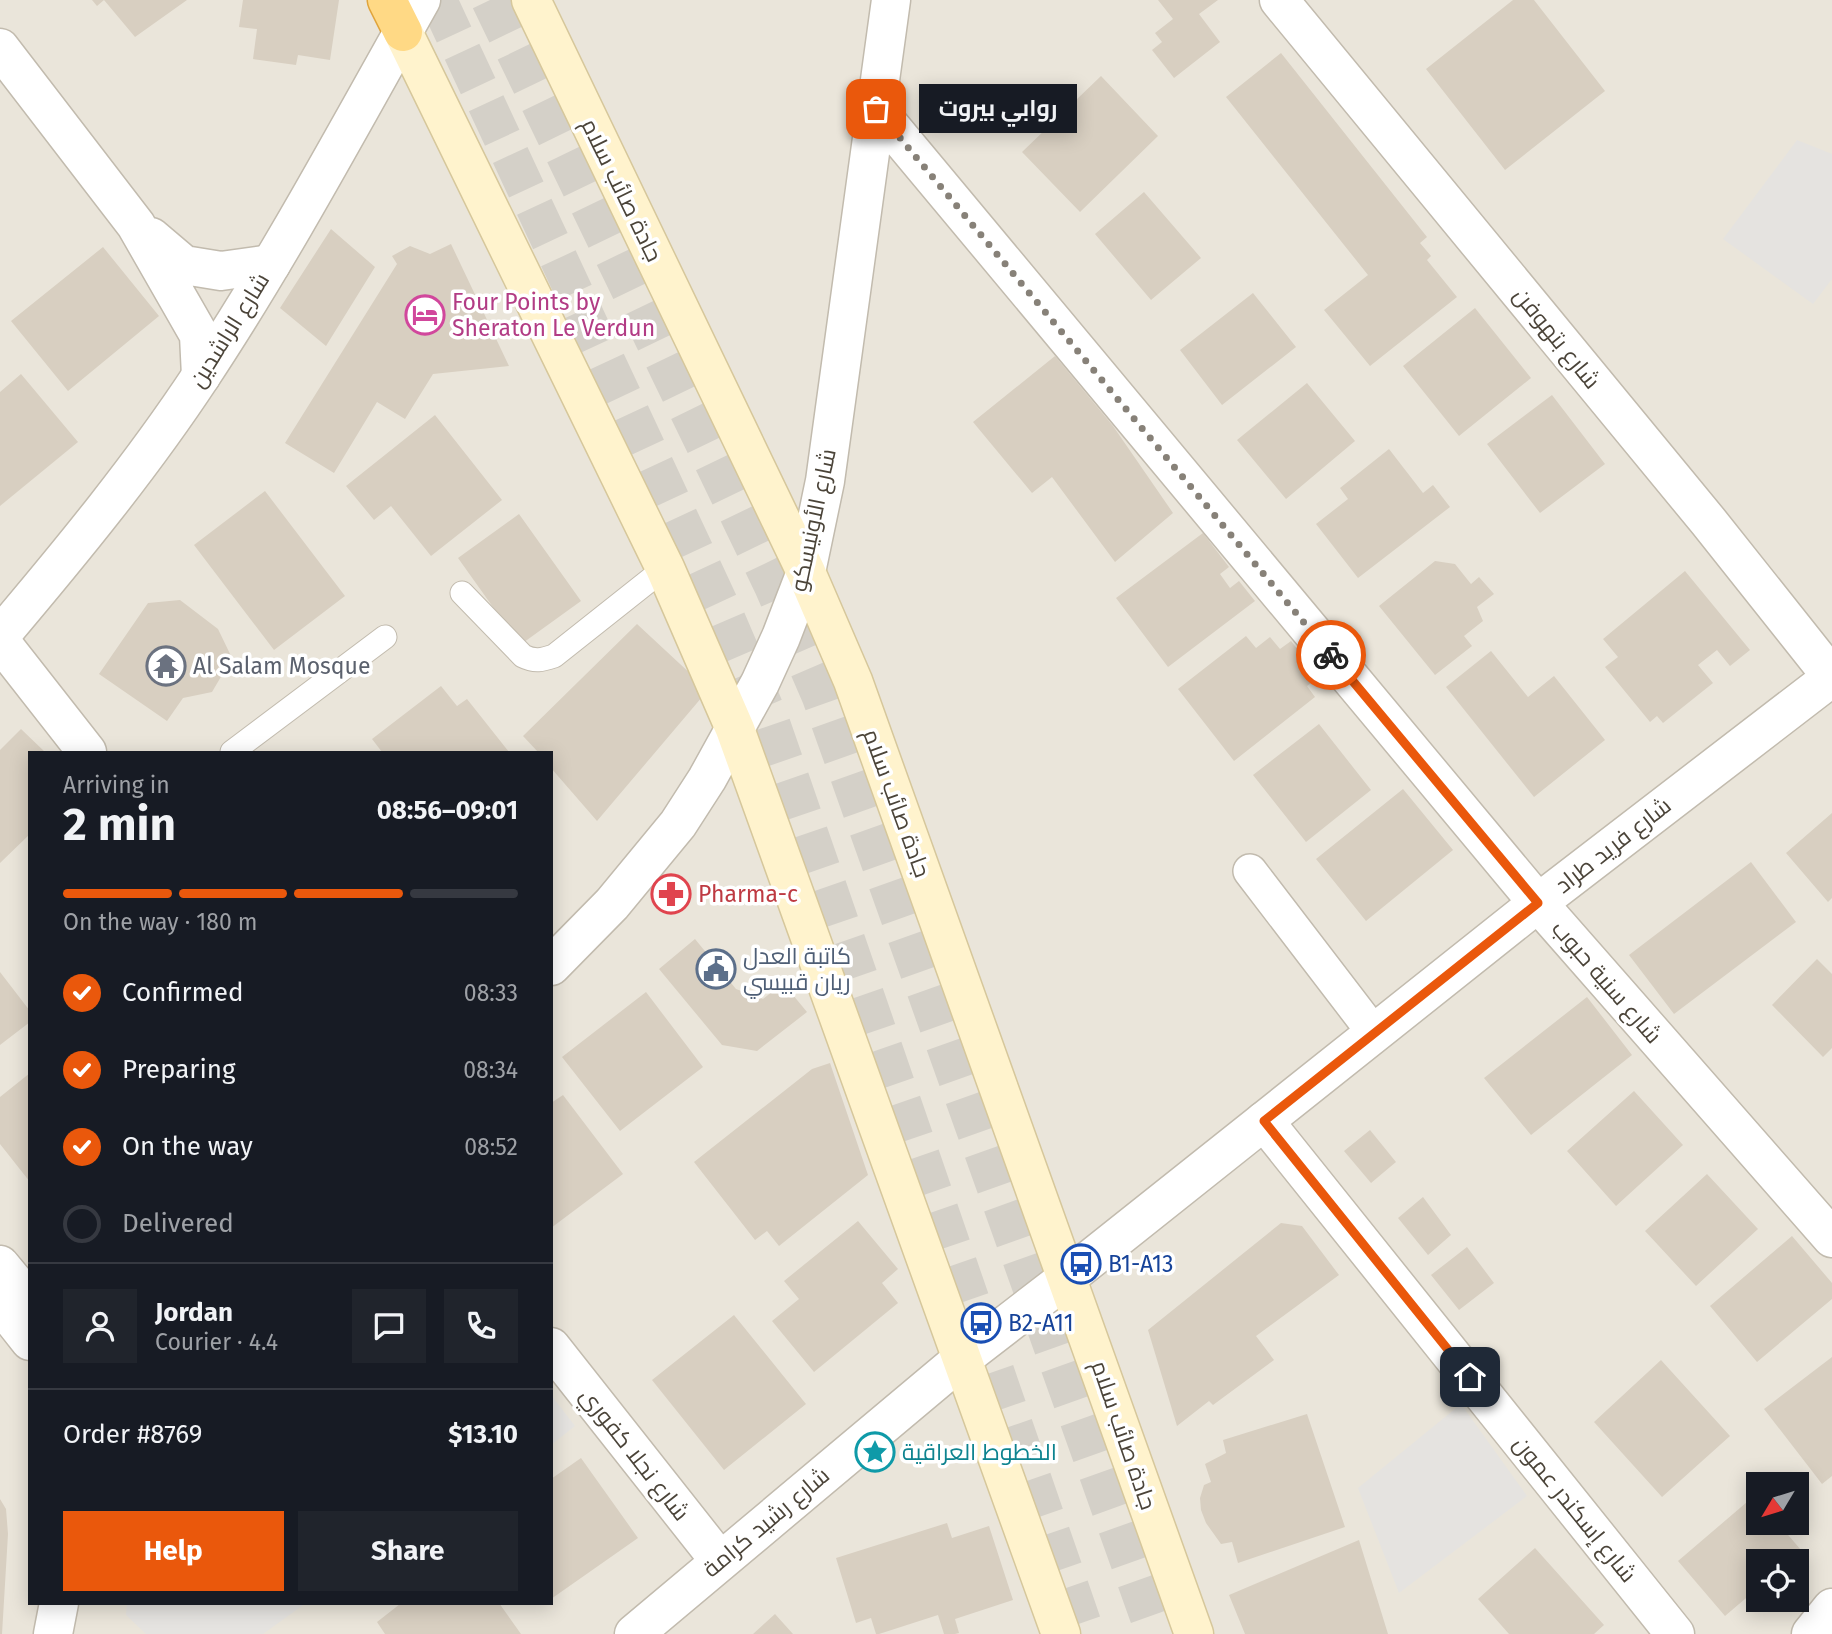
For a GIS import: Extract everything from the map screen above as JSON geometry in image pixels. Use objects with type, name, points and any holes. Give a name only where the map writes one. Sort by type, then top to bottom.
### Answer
[{"type":"main road","name":"جادة صائب سلام","points":[[531,0],[806,572],[853,681],[1194,1634]]},
{"type":"main road","points":[[404,11],[664,568],[735,729],[1061,1634]]},
{"type":"street","name":"شارع الأونيسكو","points":[[553,964],[612,904],[678,824],[735,729],[781,637],[806,572],[825,481],[891,0]]},
{"type":"street","name":"شارع بتهوفن","points":[[1279,0],[1832,677]]},
{"type":"street","name":"شارع الراشدين","points":[[0,638],[75,547],[201,376],[271,264],[404,11]]},
{"type":"street","points":[[0,48],[136,225],[199,335],[201,376]]},
{"type":"street","name":"شارع سنية حبوب","points":[[876,109],[1538,903],[1832,1238]]},
{"type":"street","points":[[136,225],[184,265],[221,271],[271,264]]},
{"type":"street","points":[[0,638],[85,751]]},
{"type":"street","name":"شارع فريد طراد","points":[[1068,1277],[1538,903],[1832,677]]},
{"type":"street","points":[[1251,871],[1374,1033]]},
{"type":"street","name":"شارع إسكندر عمون","points":[[1264,1121],[1675,1634]]},
{"type":"street","points":[[0,1265],[28,1299]]},
{"type":"street","name":"شارع رشيد كرامة","points":[[634,1634],[963,1357],[1068,1277]]},
{"type":"street","points":[[0,1303],[28,1338]]},
{"type":"street","name":"شارع نجلا كفوري","points":[[553,1350],[720,1561]]},
{"type":"street","points":[[53,1634],[58,1605]]},
{"type":"street","points":[[1811,1634],[1832,1608]]},
{"type":"lane","points":[[462,593],[523,656],[531,660],[541,660],[554,656],[664,568]]},
{"type":"lane","points":[[233,751],[385,637]]},
{"type":"shaded area","points":[[0,0],[1832,0],[1832,1634],[0,1634]]},
{"type":"shaded area","points":[[1797,140],[1832,154],[1832,279],[1813,304],[1723,239]]},
{"type":"shaded area","points":[[553,1398],[575,1426],[553,1443]]},
{"type":"shaded area","points":[[1461,1404],[1527,1496],[1399,1593],[1358,1488]]},
{"type":"shaded area","points":[[127,1605],[303,1605],[263,1634],[146,1634],[126,1615]]},
{"type":"building","points":[[92,0],[104,0],[97,6]]},
{"type":"building","points":[[104,0],[187,0],[135,37]]},
{"type":"building","points":[[243,0],[339,0],[330,60],[298,55],[296,65],[253,59],[257,29],[239,27]]},
{"type":"building","points":[[1158,0],[1218,0],[1199,14],[1220,42],[1174,78],[1152,50],[1162,42],[1155,33],[1173,19]]},
{"type":"building","points":[[1513,0],[1534,0],[1605,91],[1505,170],[1426,69]]},
{"type":"building","points":[[1281,53],[1427,237],[1420,243],[1431,256],[1427,260],[1457,297],[1370,366],[1324,310],[1368,275],[1226,97]]},
{"type":"building","points":[[1101,76],[1158,136],[1080,212],[1022,152]]},
{"type":"building","points":[[1144,192],[1201,258],[1151,300],[1095,234]]},
{"type":"building","points":[[331,229],[375,267],[326,346],[280,308]]},
{"type":"building","name":"Four Points by Sheraton Le Verdun","points":[[451,244],[509,366],[433,374],[405,419],[377,402],[334,473],[285,443],[397,264],[392,256],[410,246],[430,254]]},
{"type":"building","points":[[103,247],[159,316],[68,391],[11,321]]},
{"type":"building","points":[[1253,293],[1296,347],[1222,405],[1180,350]]},
{"type":"building","points":[[1475,308],[1531,378],[1459,436],[1403,366]]},
{"type":"building","points":[[1055,356],[1113,426],[1173,513],[1115,562],[1052,477],[1032,493],[973,422]]},
{"type":"building","points":[[21,374],[78,442],[0,506],[0,392]]},
{"type":"building","points":[[1307,383],[1355,441],[1286,499],[1237,440]]},
{"type":"building","points":[[1552,395],[1605,464],[1540,513],[1487,444]]},
{"type":"building","points":[[435,415],[502,500],[431,556],[391,506],[374,520],[346,486]]},
{"type":"building","points":[[1389,449],[1423,493],[1433,485],[1450,507],[1358,578],[1316,524],[1348,499],[1340,488]]},
{"type":"building","points":[[265,491],[345,596],[274,650],[194,545]]},
{"type":"building","points":[[519,514],[581,601],[520,645],[458,558]]},
{"type":"building","points":[[1203,533],[1229,567],[1220,574],[1230,588],[1239,581],[1255,601],[1168,667],[1116,598]]},
{"type":"building","points":[[1435,561],[1455,564],[1471,584],[1479,577],[1494,594],[1477,607],[1483,621],[1464,636],[1472,646],[1435,675],[1379,606]]},
{"type":"building","points":[[1685,571],[1750,650],[1730,666],[1717,650],[1698,665],[1713,683],[1663,723],[1657,716],[1650,722],[1605,667],[1618,657],[1603,639]]},
{"type":"building","name":"Al Salam Mosque","points":[[180,600],[218,629],[232,658],[212,692],[183,698],[167,721],[99,674],[148,603]]},
{"type":"building","points":[[637,624],[708,690],[597,821],[553,770],[553,751],[537,751],[523,736]]},
{"type":"building","points":[[1246,636],[1256,648],[1270,637],[1280,649],[1291,641],[1319,677],[1307,686],[1315,697],[1234,761],[1178,689]]},
{"type":"building","points":[[1491,651],[1528,697],[1554,676],[1605,740],[1534,797],[1446,687]]},
{"type":"building","points":[[441,686],[457,706],[467,699],[508,751],[381,751],[372,739]]},
{"type":"building","points":[[1319,724],[1371,790],[1306,842],[1253,775]]},
{"type":"building","points":[[21,729],[44,751],[28,751],[28,836],[0,863],[0,750]]},
{"type":"building","points":[[1403,789],[1453,850],[1366,921],[1316,859]]},
{"type":"building","points":[[1832,813],[1832,898],[1828,902],[1786,853]]},
{"type":"building","points":[[1751,862],[1796,922],[1674,1014],[1629,955]]},
{"type":"building","points":[[695,939],[736,989],[763,999],[783,983],[807,1012],[757,1051],[722,1045],[659,969]]},
{"type":"building","points":[[1817,959],[1832,974],[1832,1048],[1823,1057],[1772,1005]]},
{"type":"building","points":[[0,972],[28,1008],[28,1024],[0,1045]]},
{"type":"building","points":[[646,992],[703,1067],[620,1131],[562,1057]]},
{"type":"building","points":[[1587,997],[1632,1055],[1531,1135],[1484,1078]]},
{"type":"building","points":[[830,1063],[868,1175],[779,1246],[767,1231],[755,1240],[694,1162],[812,1069]]},
{"type":"building","points":[[28,1075],[28,1179],[0,1144],[0,1097]]},
{"type":"building","points":[[1634,1091],[1683,1145],[1616,1206],[1567,1151]]},
{"type":"building","points":[[563,1095],[623,1174],[553,1226],[553,1102]]},
{"type":"building","points":[[1370,1130],[1396,1162],[1371,1183],[1344,1151]]},
{"type":"building","points":[[1707,1174],[1758,1229],[1696,1286],[1645,1231]]},
{"type":"building","points":[[1423,1197],[1451,1235],[1428,1255],[1398,1218]]},
{"type":"building","points":[[858,1221],[898,1269],[882,1283],[898,1303],[814,1372],[772,1321],[799,1299],[784,1281]]},
{"type":"building","points":[[1281,1223],[1302,1226],[1339,1275],[1256,1336],[1274,1360],[1213,1405],[1209,1401],[1177,1426],[1148,1330]]},
{"type":"building","points":[[1792,1236],[1832,1283],[1832,1299],[1757,1362],[1710,1306]]},
{"type":"building","points":[[1467,1247],[1494,1283],[1459,1310],[1431,1275]]},
{"type":"building","points":[[734,1315],[806,1404],[724,1470],[652,1380]]},
{"type":"building","points":[[1832,1357],[1832,1476],[1822,1484],[1764,1409]]},
{"type":"building","points":[[1661,1360],[1730,1436],[1662,1497],[1594,1422]]},
{"type":"building","points":[[1307,1414],[1345,1527],[1238,1563],[1232,1542],[1221,1544],[1206,1523],[1201,1510],[1200,1498],[1204,1485],[1211,1482],[1205,1464],[1226,1453],[1223,1440]]},
{"type":"building","points":[[581,1458],[638,1538],[553,1598],[553,1478]]},
{"type":"building","points":[[0,1499],[6,1509],[8,1534],[2,1634],[0,1634]]},
{"type":"building","points":[[1746,1503],[1746,1535],[1788,1535],[1800,1549],[1746,1549],[1746,1598],[1725,1616],[1678,1561]]},
{"type":"building","points":[[947,1523],[952,1538],[989,1526],[1013,1600],[955,1619],[959,1633],[955,1634],[944,1634],[938,1615],[879,1634],[876,1634],[871,1618],[856,1623],[836,1558]]},
{"type":"building","points":[[1359,1540],[1388,1634],[1245,1634],[1229,1595]]},
{"type":"building","points":[[1535,1548],[1604,1625],[1594,1634],[1509,1634],[1478,1599]]},
{"type":"building","points":[[399,1605],[500,1605],[521,1634],[385,1634],[377,1622]]},
{"type":"building","points":[[775,1614],[793,1634],[753,1634]]},
{"type":"tunnel","points":[[438,0],[726,618],[771,723],[1086,1634]]},
{"type":"tunnel","points":[[490,0],[773,586],[821,697],[1155,1634]]},
{"type":"way so far","points":[[876,109],[1331,655]]},
{"type":"place","name":"روابي بيروت","points":[[876,109]]},
{"type":"place","name":"Four Points by Sheraton Le Verdun","points":[[425,315]]},
{"type":"place","name":"Al Salam Mosque","points":[[166,666]]},
{"type":"place","name":"Pharma-c","points":[[671,894]]},
{"type":"place","name":"كاتبة العدل ريان قبيسي","points":[[716,969]]},
{"type":"place","name":"B1-A13","points":[[1081,1264]]},
{"type":"place","name":"B2-A11","points":[[981,1323]]},
{"type":"place","name":"الخطوط العراقية","points":[[875,1452]]},
{"type":"route","points":[[1331,655],[1538,903],[1264,1121],[1470,1377]]}]
